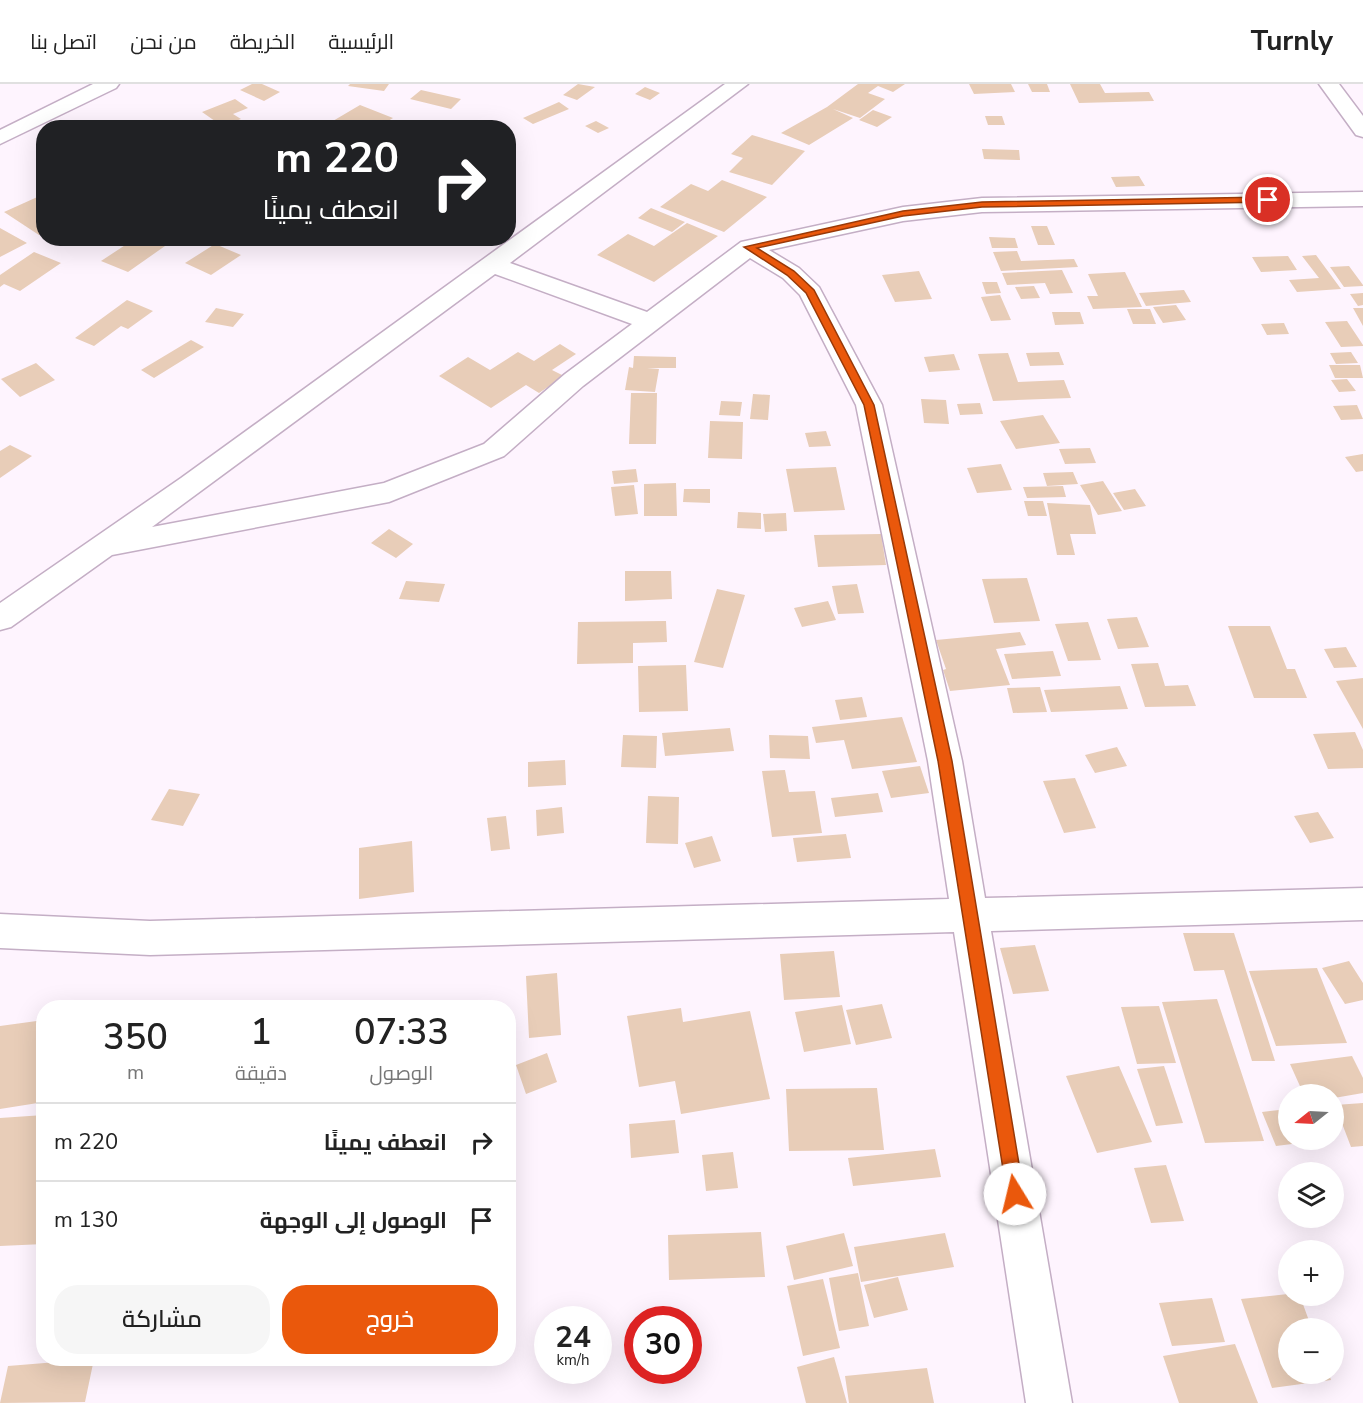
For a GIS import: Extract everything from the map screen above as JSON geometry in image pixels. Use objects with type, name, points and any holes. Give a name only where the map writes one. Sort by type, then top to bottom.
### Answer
[{"type":"main road","points":[[36,120],[109,84]]},
{"type":"main road","points":[[516,246],[738,84]]},
{"type":"main road","points":[[1329,84],[1363,131]]},
{"type":"main road","points":[[0,138],[36,120]]},
{"type":"main road","points":[[104,546],[389,492],[494,450],[574,380],[749,247],[903,214],[982,204],[1363,199]]},
{"type":"main road","points":[[0,619],[104,546],[516,246]]},
{"type":"main road","points":[[749,247],[791,273],[810,292],[869,405],[945,761],[1049,1403]]},
{"type":"main road","points":[[491,264],[650,322]]},
{"type":"main road","points":[[0,931],[150,938],[1363,904]]},
{"type":"building","points":[[252,84],[262,84],[280,92],[264,101],[240,90]]},
{"type":"building","points":[[350,84],[389,84],[384,91],[348,86]]},
{"type":"building","points":[[578,84],[595,87],[577,100],[563,95]]},
{"type":"building","points":[[858,84],[905,84],[893,92],[878,86],[868,93],[885,99],[860,118],[833,109],[853,118],[809,145],[781,133],[827,107]]},
{"type":"building","points":[[969,84],[1011,84],[1015,92],[974,94]]},
{"type":"building","points":[[1028,84],[1047,84],[1050,92],[1032,92]]},
{"type":"building","points":[[1070,84],[1100,84],[1105,93],[1149,92],[1154,101],[1079,103]]},
{"type":"building","points":[[645,87],[660,93],[650,100],[635,94]]},
{"type":"building","points":[[421,90],[461,99],[451,109],[410,99]]},
{"type":"building","points":[[235,99],[248,108],[233,114],[241,119],[238,120],[213,120],[202,112]]},
{"type":"building","points":[[559,102],[569,109],[533,124],[523,118]]},
{"type":"building","points":[[360,105],[393,118],[390,120],[335,120]]},
{"type":"building","points":[[873,110],[892,117],[877,127],[859,120]]},
{"type":"building","points":[[985,116],[1002,116],[1005,125],[988,125]]},
{"type":"building","points":[[596,121],[609,128],[598,133],[585,126]]},
{"type":"building","points":[[752,135],[805,151],[772,185],[729,172],[743,158],[731,154]]},
{"type":"building","points":[[982,149],[1019,150],[1020,160],[984,159]]},
{"type":"building","points":[[1139,176],[1145,186],[1116,187],[1111,177]]},
{"type":"building","points":[[722,180],[767,197],[724,232],[660,207],[691,184],[708,191]]},
{"type":"building","points":[[36,198],[36,233],[4,212]]},
{"type":"building","points":[[651,208],[685,222],[672,232],[638,218]]},
{"type":"building","points":[[687,223],[718,236],[654,282],[597,255],[628,234],[654,246]]},
{"type":"building","points":[[1031,226],[1047,226],[1055,245],[1038,245]]},
{"type":"building","points":[[0,228],[27,243],[0,257]]},
{"type":"building","points":[[989,237],[1015,238],[1018,248],[992,248]]},
{"type":"building","points":[[124,246],[165,246],[128,272],[101,261]]},
{"type":"building","points":[[212,246],[220,246],[241,255],[211,275],[185,263]]},
{"type":"building","points":[[1017,251],[1021,261],[1074,259],[1078,267],[1001,271],[993,252]]},
{"type":"building","points":[[34,252],[61,263],[20,291],[4,284],[0,287],[0,275]]},
{"type":"building","points":[[1316,255],[1341,289],[1297,292],[1289,280],[1319,278],[1302,256]]},
{"type":"building","points":[[1288,256],[1297,270],[1261,272],[1252,257]]},
{"type":"building","points":[[1349,266],[1363,286],[1344,287],[1330,267]]},
{"type":"building","points":[[1062,270],[1073,293],[1050,294],[1045,283],[1007,285],[1002,273]]},
{"type":"building","points":[[919,271],[932,299],[895,302],[882,275]]},
{"type":"building","points":[[1125,272],[1142,307],[1093,309],[1087,296],[1098,296],[1088,274]]},
{"type":"building","points":[[982,282],[997,282],[1001,293],[986,294]]},
{"type":"building","points":[[1034,286],[1040,298],[1021,299],[1015,287]]},
{"type":"building","points":[[1184,290],[1191,302],[1146,306],[1139,293]]},
{"type":"building","points":[[1363,293],[1363,305],[1358,306],[1350,294]]},
{"type":"building","points":[[1000,295],[1011,320],[991,321],[981,297]]},
{"type":"building","points":[[127,300],[153,311],[128,329],[121,326],[94,346],[75,338]]},
{"type":"building","points":[[1176,305],[1186,320],[1163,323],[1153,307]]},
{"type":"building","points":[[216,308],[244,314],[233,327],[205,322]]},
{"type":"building","points":[[1353,308],[1363,308],[1363,326]]},
{"type":"building","points":[[1127,309],[1150,309],[1156,324],[1133,324]]},
{"type":"building","points":[[1052,312],[1080,312],[1084,324],[1055,325]]},
{"type":"building","points":[[1347,321],[1363,346],[1341,347],[1325,322]]},
{"type":"building","points":[[1284,323],[1289,334],[1267,335],[1261,324]]},
{"type":"building","points":[[191,340],[204,347],[154,378],[141,370]]},
{"type":"building","points":[[560,344],[576,354],[552,370],[564,376],[539,393],[526,385],[491,408],[439,376],[468,357],[490,370],[518,352],[534,361]]},
{"type":"building","points":[[1059,352],[1064,365],[1030,366],[1026,353]]},
{"type":"building","points":[[1351,352],[1358,363],[1336,364],[1330,353]]},
{"type":"building","points":[[1008,353],[1018,382],[1064,380],[1071,398],[993,401],[978,354]]},
{"type":"building","points":[[954,354],[960,370],[929,372],[924,357]]},
{"type":"building","points":[[634,356],[676,357],[676,368],[647,368],[659,369],[655,392],[625,390],[629,367],[633,368]]},
{"type":"building","points":[[36,363],[55,380],[20,397],[1,379]]},
{"type":"building","points":[[1329,365],[1360,365],[1363,378],[1335,378]]},
{"type":"building","points":[[1347,379],[1356,391],[1339,392],[1331,380]]},
{"type":"building","points":[[631,393],[657,393],[656,444],[629,444]]},
{"type":"building","points":[[753,394],[770,395],[768,420],[750,419]]},
{"type":"building","points":[[921,399],[946,400],[949,424],[924,423]]},
{"type":"building","points":[[721,401],[742,402],[740,416],[719,415]]},
{"type":"building","points":[[980,403],[983,414],[960,415],[957,404]]},
{"type":"building","points":[[1357,405],[1363,419],[1341,420],[1333,406]]},
{"type":"building","points":[[1043,415],[1060,443],[1016,449],[1000,421]]},
{"type":"building","points":[[710,421],[743,422],[742,459],[708,458]]},
{"type":"building","points":[[826,431],[831,446],[809,447],[805,433]]},
{"type":"building","points":[[10,445],[32,456],[0,478],[0,451]]},
{"type":"building","points":[[1090,448],[1096,463],[1065,464],[1059,449]]},
{"type":"building","points":[[1363,454],[1363,471],[1356,472],[1345,457]]},
{"type":"building","points":[[1001,464],[1012,490],[977,493],[967,468]]},
{"type":"building","points":[[836,467],[845,510],[794,512],[786,469]]},
{"type":"building","points":[[636,469],[638,482],[614,484],[612,471]]},
{"type":"building","points":[[1073,472],[1078,484],[1047,486],[1043,473]]},
{"type":"building","points":[[1103,481],[1122,511],[1098,515],[1080,485]]},
{"type":"building","points":[[676,483],[677,516],[644,516],[644,484]]},
{"type":"building","points":[[634,485],[638,514],[615,516],[611,487]]},
{"type":"building","points":[[1063,486],[1066,497],[1027,498],[1023,487]]},
{"type":"building","points":[[684,489],[710,489],[710,503],[683,502]]},
{"type":"building","points":[[1135,489],[1146,506],[1124,510],[1113,493]]},
{"type":"building","points":[[1024,501],[1043,501],[1047,516],[1028,516]]},
{"type":"building","points":[[1047,503],[1090,505],[1096,534],[1070,534],[1075,555],[1057,555]]},
{"type":"building","points":[[738,512],[761,513],[761,529],[737,528]]},
{"type":"building","points":[[786,513],[787,531],[765,532],[763,514]]},
{"type":"building","points":[[389,529],[413,544],[396,558],[371,543]]},
{"type":"building","points":[[881,534],[886,565],[818,567],[814,535]]},
{"type":"building","points":[[625,571],[671,571],[672,599],[625,601]]},
{"type":"building","points":[[1027,578],[1040,621],[994,623],[982,579]]},
{"type":"building","points":[[406,581],[445,584],[439,602],[399,599]]},
{"type":"building","points":[[857,584],[864,613],[838,614],[832,586]]},
{"type":"building","points":[[717,589],[745,595],[723,668],[694,662]]},
{"type":"building","points":[[828,601],[836,620],[802,627],[794,608]]},
{"type":"building","points":[[1137,617],[1149,647],[1118,649],[1107,619]]},
{"type":"building","points":[[666,621],[667,642],[633,643],[633,663],[577,664],[578,622]]},
{"type":"building","points":[[1088,622],[1101,660],[1068,661],[1055,624]]},
{"type":"building","points":[[1228,626],[1270,626],[1287,669],[1295,669],[1307,698],[1254,698]]},
{"type":"building","points":[[1020,632],[1026,645],[996,649],[1010,685],[950,691],[943,670],[946,669],[936,640]]},
{"type":"building","points":[[1346,647],[1357,667],[1334,668],[1324,649]]},
{"type":"building","points":[[1053,651],[1061,676],[1012,679],[1004,654]]},
{"type":"building","points":[[1158,663],[1165,686],[1188,685],[1196,706],[1145,707],[1131,664]]},
{"type":"building","points":[[686,665],[688,711],[639,712],[638,666]]},
{"type":"building","points":[[1363,678],[1363,729],[1336,681]]},
{"type":"building","points":[[1120,686],[1128,709],[1051,712],[1044,690]]},
{"type":"building","points":[[1040,687],[1047,712],[1013,713],[1007,688]]},
{"type":"building","points":[[862,697],[867,717],[840,720],[835,700]]},
{"type":"building","points":[[902,717],[917,762],[852,769],[844,740],[816,743],[812,727]]},
{"type":"building","points":[[730,728],[734,751],[665,756],[662,733]]},
{"type":"building","points":[[1355,732],[1363,750],[1363,768],[1328,769],[1313,734]]},
{"type":"building","points":[[623,735],[657,736],[656,768],[621,767]]},
{"type":"building","points":[[769,735],[808,736],[810,759],[770,758]]},
{"type":"building","points":[[1117,747],[1127,766],[1095,773],[1085,755]]},
{"type":"building","points":[[565,760],[566,785],[528,787],[528,762]]},
{"type":"building","points":[[920,766],[929,793],[891,798],[882,771]]},
{"type":"building","points":[[785,770],[789,792],[815,791],[822,833],[772,837],[762,771]]},
{"type":"building","points":[[1075,778],[1096,828],[1064,833],[1043,781]]},
{"type":"building","points":[[169,789],[200,794],[183,826],[151,820]]},
{"type":"building","points":[[878,793],[883,812],[835,817],[831,798]]},
{"type":"building","points":[[648,796],[679,797],[678,844],[646,843]]},
{"type":"building","points":[[562,807],[564,833],[537,836],[536,810]]},
{"type":"building","points":[[1318,812],[1334,838],[1310,843],[1294,816]]},
{"type":"building","points":[[506,816],[510,849],[491,851],[487,818]]},
{"type":"building","points":[[846,834],[851,858],[797,862],[793,838]]},
{"type":"building","points":[[712,836],[721,861],[694,868],[685,843]]},
{"type":"building","points":[[412,841],[414,892],[359,899],[359,848]]},
{"type":"building","points":[[1183,933],[1234,933],[1275,1061],[1252,1061],[1224,970],[1194,971]]},
{"type":"building","points":[[1035,945],[1049,991],[1013,994],[1000,948]]},
{"type":"building","points":[[834,951],[840,997],[784,1000],[780,954]]},
{"type":"building","points":[[1349,961],[1363,983],[1363,1000],[1345,1004],[1322,968]]},
{"type":"building","points":[[1317,968],[1347,1043],[1276,1046],[1249,971]]},
{"type":"building","points":[[557,973],[561,1035],[529,1038],[526,976]]},
{"type":"building","points":[[1217,999],[1264,1141],[1205,1143],[1162,1002]]},
{"type":"building","points":[[882,1004],[892,1038],[856,1045],[846,1010]]},
{"type":"building","points":[[842,1005],[851,1044],[804,1052],[795,1012]]},
{"type":"building","points":[[1159,1006],[1176,1063],[1137,1064],[1121,1007]]},
{"type":"building","points":[[681,1008],[683,1022],[750,1011],[770,1099],[681,1114],[675,1081],[639,1087],[627,1016]]},
{"type":"building","points":[[36,1021],[36,1103],[0,1109],[0,1026]]},
{"type":"building","points":[[547,1053],[557,1082],[526,1094],[516,1065]]},
{"type":"building","points":[[1352,1056],[1363,1078],[1363,1093],[1344,1096],[1344,1084],[1299,1084],[1290,1064]]},
{"type":"building","points":[[1119,1066],[1152,1142],[1097,1153],[1066,1076]]},
{"type":"building","points":[[1164,1066],[1183,1123],[1156,1126],[1137,1069]]},
{"type":"building","points":[[877,1088],[884,1150],[789,1151],[786,1089]]},
{"type":"building","points":[[1363,1103],[1363,1146],[1351,1147],[1344,1129],[1344,1104]]},
{"type":"building","points":[[1278,1110],[1278,1146],[1276,1146],[1262,1112]]},
{"type":"building","points":[[36,1116],[36,1244],[0,1246],[0,1118]]},
{"type":"building","points":[[675,1120],[679,1153],[631,1158],[629,1124]]},
{"type":"building","points":[[935,1149],[941,1177],[853,1186],[848,1158]]},
{"type":"building","points":[[733,1152],[738,1188],[706,1191],[702,1155]]},
{"type":"building","points":[[1166,1165],[1184,1221],[1151,1223],[1134,1168]]},
{"type":"building","points":[[761,1232],[765,1277],[669,1280],[668,1235]]},
{"type":"building","points":[[844,1233],[853,1266],[794,1280],[786,1246]]},
{"type":"building","points":[[945,1233],[954,1267],[861,1282],[854,1247]]},
{"type":"building","points":[[858,1273],[869,1326],[839,1331],[829,1278]]},
{"type":"building","points":[[898,1277],[908,1310],[874,1318],[864,1285]]},
{"type":"building","points":[[823,1279],[840,1348],[803,1356],[787,1286]]},
{"type":"building","points":[[1278,1295],[1278,1306],[1304,1306],[1308,1318],[1278,1318],[1278,1384],[1302,1384],[1272,1388],[1241,1299]]},
{"type":"building","points":[[1212,1298],[1225,1342],[1172,1346],[1159,1303]]},
{"type":"building","points":[[1235,1344],[1258,1403],[1179,1403],[1163,1356]]},
{"type":"building","points":[[834,1357],[847,1403],[806,1403],[797,1367]]},
{"type":"building","points":[[36,1364],[36,1366],[93,1366],[85,1402],[0,1403],[8,1366]]},
{"type":"building","points":[[927,1368],[934,1403],[849,1403],[845,1376]]},
{"type":"route","points":[[1015,1194],[945,761],[869,405],[810,292],[791,273],[749,247],[903,214],[982,204],[1268,200]]}]
